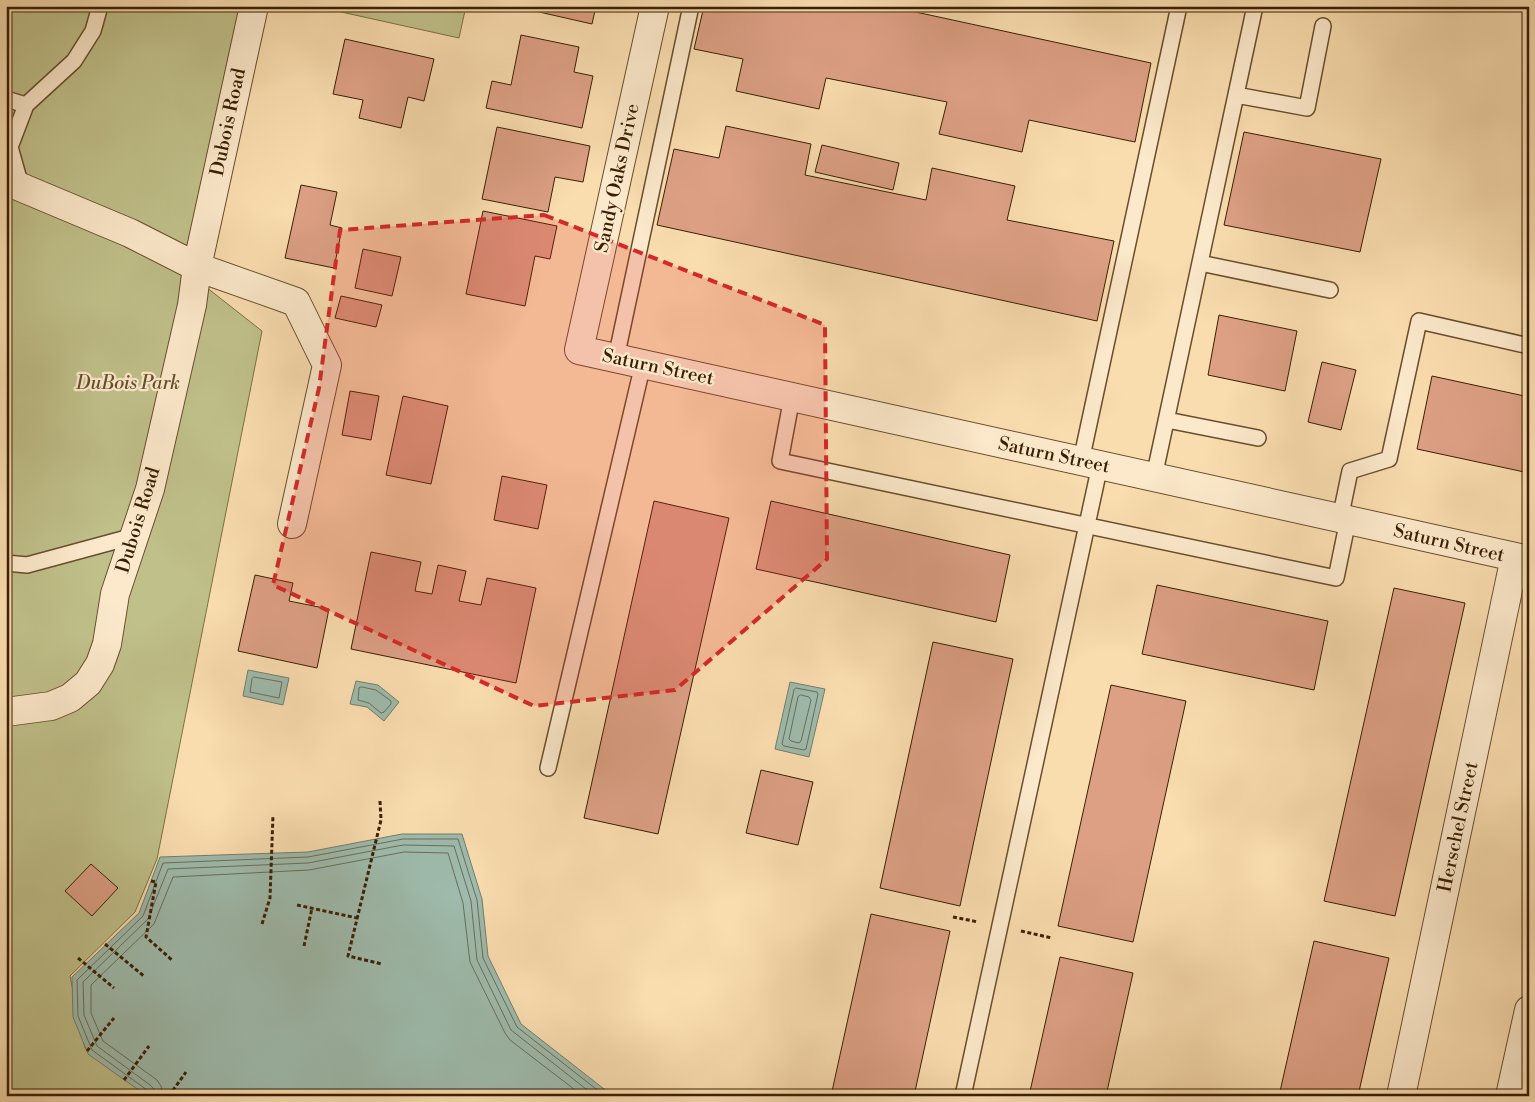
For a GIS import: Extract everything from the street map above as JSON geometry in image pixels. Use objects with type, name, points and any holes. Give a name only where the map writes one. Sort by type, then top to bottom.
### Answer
[{"type":"street","name":"Dubois Road","points":[[6,712],[51,706],[70,698],[88,683],[100,664],[107,644],[116,594],[150,489],[192,305],[197,267],[254,6]]},
{"type":"street","name":"Sandy Oaks Drive","points":[[579,350],[655,6]]},
{"type":"street","points":[[14,184],[130,233],[197,267],[296,302],[327,364],[292,524]]},
{"type":"street","name":"Saturn Street","points":[[579,350],[1522,559]]},
{"type":"street","name":"Herschel Street","points":[[1401,1096],[1522,559]]},
{"type":"street","points":[[1510,1096],[1529,1010]]},
{"type":"lane","points":[[14,184],[10,147],[26,105],[74,61],[93,31],[100,6]]},
{"type":"lane","points":[[616,358],[691,6]]},
{"type":"lane","points":[[963,1096],[1087,526],[1091,463],[1179,6]]},
{"type":"lane","points":[[1154,477],[1255,6]]},
{"type":"lane","points":[[1236,95],[1307,108],[1323,26]]},
{"type":"lane","points":[[6,99],[26,105]]},
{"type":"lane","points":[[1200,263],[1330,290]]},
{"type":"lane","points":[[792,397],[780,461],[1336,578],[1350,471],[1389,459],[1419,321],[1529,346]]},
{"type":"lane","points":[[548,768],[643,364]]},
{"type":"lane","points":[[1167,420],[1258,438]]},
{"type":"lane","points":[[6,563],[27,565],[134,536]]},
{"type":"path","points":[[380,801],[381,820],[348,956],[382,964]]},
{"type":"path","points":[[262,924],[270,898],[273,815]]},
{"type":"path","points":[[151,881],[156,882],[146,937],[172,960]]},
{"type":"path","points":[[296,905],[357,918]]},
{"type":"path","points":[[304,946],[312,908]]},
{"type":"path","points":[[106,944],[145,977]]},
{"type":"path","points":[[78,958],[114,988]]},
{"type":"path","points":[[87,1051],[114,1018]]},
{"type":"path","points":[[124,1080],[149,1046]]},
{"type":"path","points":[[169,1096],[186,1072]]},
{"type":"highlighted area","points":[[544,215],[825,325],[827,559],[675,690],[534,706],[273,585],[319,388],[340,230]]},
{"type":"green space","name":"DuBois Park","points":[[6,6],[261,6],[206,287],[262,331],[157,859],[135,912],[70,976],[85,1048],[152,1096],[6,1096]]},
{"type":"green space","points":[[314,6],[466,6],[459,38]]},
{"type":"water","points":[[248,670],[289,678],[283,705],[243,696]]},
{"type":"water","points":[[356,681],[378,685],[399,702],[384,721],[367,707],[350,704]]},
{"type":"water","points":[[790,682],[825,689],[809,757],[775,749]]},
{"type":"water","points":[[402,834],[462,834],[482,899],[488,956],[521,1024],[613,1096],[147,1096],[88,1054],[73,1017],[72,977],[139,913],[160,857],[308,852]]},
{"type":"building","points":[[527,6],[596,6],[592,24],[526,9]]},
{"type":"building","points":[[704,6],[888,6],[1151,63],[1135,142],[1029,120],[1022,152],[939,134],[947,102],[826,78],[819,109],[736,91],[743,59],[694,49]]},
{"type":"building","points":[[521,35],[579,47],[574,72],[593,76],[582,128],[486,108],[492,81],[511,85]]},
{"type":"building","points":[[345,39],[434,59],[424,101],[408,97],[401,128],[359,118],[363,100],[333,94]]},
{"type":"building","points":[[726,126],[811,144],[805,175],[926,200],[932,168],[1015,186],[1007,220],[1114,241],[1097,321],[657,225],[674,149],[719,158]]},
{"type":"building","points":[[497,127],[590,146],[583,182],[555,177],[548,212],[482,199]]},
{"type":"building","points":[[1244,132],[1381,159],[1360,252],[1224,225]]},
{"type":"building","points":[[822,145],[899,163],[893,190],[815,172]]},
{"type":"building","points":[[301,185],[337,192],[330,225],[342,228],[334,268],[285,258]]},
{"type":"building","points":[[483,211],[557,226],[550,259],[535,256],[525,306],[466,294]]},
{"type":"building","points":[[363,249],[401,257],[392,296],[355,288]]},
{"type":"building","points":[[341,296],[382,305],[376,327],[335,318]]},
{"type":"building","points":[[1219,315],[1297,331],[1285,391],[1208,375]]},
{"type":"building","points":[[1322,362],[1356,370],[1341,430],[1308,422]]},
{"type":"building","points":[[1432,376],[1529,397],[1529,473],[1417,449]]},
{"type":"building","points":[[350,391],[379,396],[371,440],[342,435]]},
{"type":"building","points":[[403,396],[448,406],[431,484],[386,475]]},
{"type":"building","points":[[502,476],[547,485],[538,529],[494,520]]},
{"type":"building","points":[[654,501],[729,518],[658,834],[584,818]]},
{"type":"building","points":[[771,501],[1010,555],[996,622],[756,569]]},
{"type":"building","points":[[371,552],[421,562],[415,591],[432,594],[438,565],[466,571],[459,601],[481,605],[487,578],[536,588],[516,683],[351,649]]},
{"type":"building","points":[[255,575],[293,583],[289,601],[329,609],[317,668],[238,651]]},
{"type":"building","points":[[1157,585],[1328,621],[1314,690],[1142,654]]},
{"type":"building","points":[[1394,588],[1465,603],[1395,916],[1324,901]]},
{"type":"building","points":[[933,642],[1013,659],[960,906],[880,888]]},
{"type":"building","points":[[1111,685],[1186,701],[1133,942],[1058,926]]},
{"type":"building","points":[[761,770],[813,782],[798,845],[746,833]]},
{"type":"building","points":[[91,864],[118,888],[92,916],[65,891]]},
{"type":"building","points":[[871,914],[950,931],[914,1096],[831,1096]]},
{"type":"building","points":[[1314,941],[1389,958],[1358,1096],[1279,1096]]},
{"type":"building","points":[[1060,957],[1133,973],[1106,1096],[1029,1096]]}]
